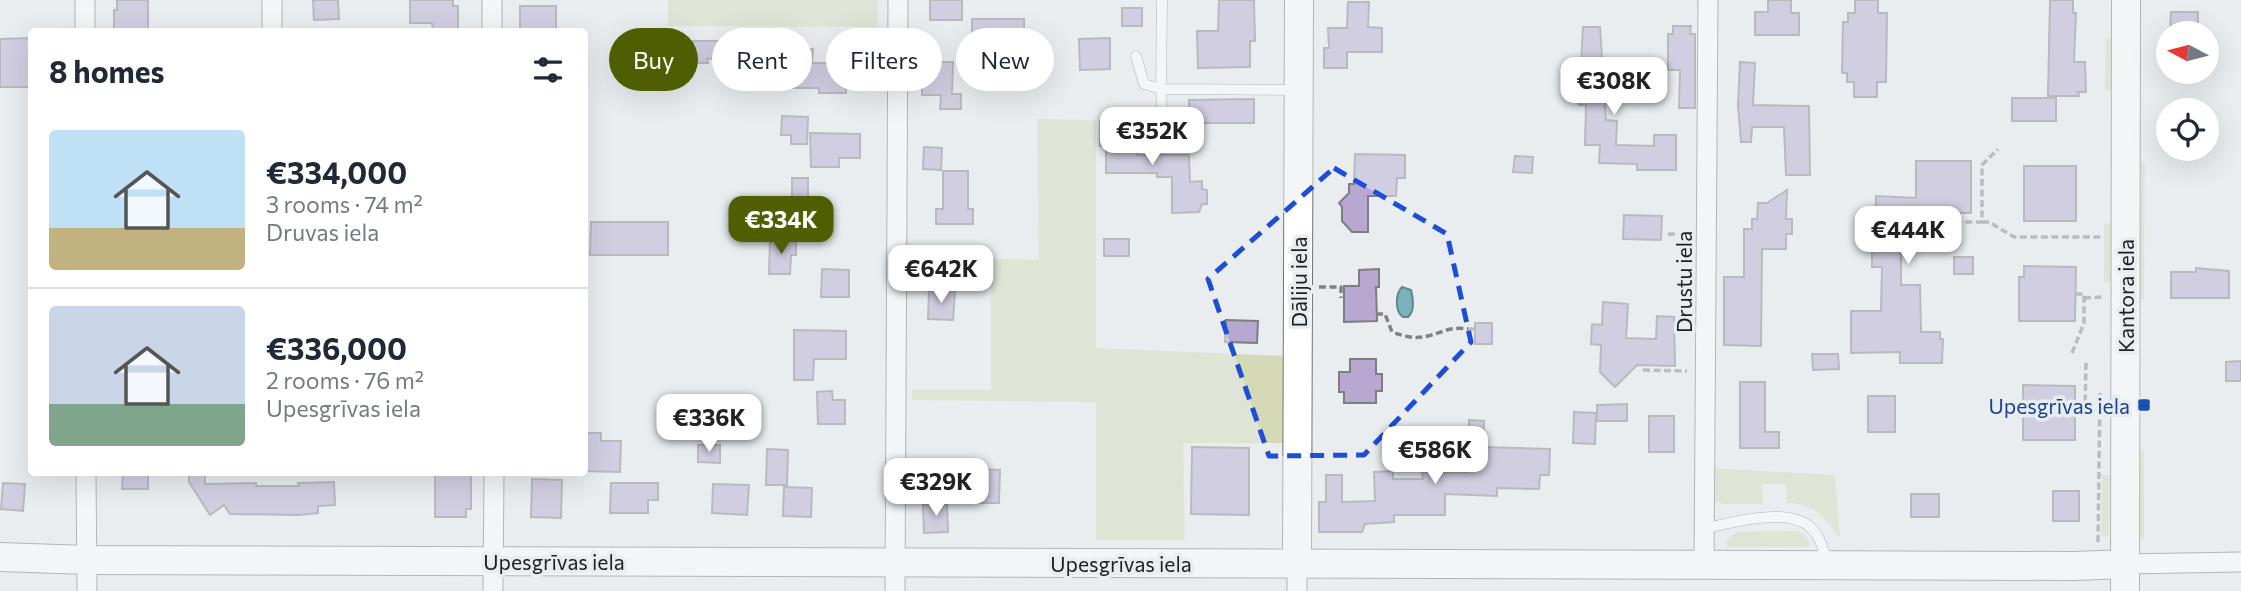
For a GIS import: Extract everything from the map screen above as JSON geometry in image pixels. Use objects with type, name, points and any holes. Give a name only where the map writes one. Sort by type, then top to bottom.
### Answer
[{"type":"street","points":[[85,0],[85,28]]},
{"type":"street","points":[[272,0],[272,28]]},
{"type":"street","points":[[492,0],[492,28]]},
{"type":"street","points":[[895,591],[898,0]]},
{"type":"street","name":"Dāliju iela","points":[[1297,578],[1299,0]]},
{"type":"street","name":"Drustu iela","points":[[1704,565],[1709,0]]},
{"type":"street","name":"Kantora iela","points":[[2125,578],[2126,0]]},
{"type":"street","points":[[86,476],[87,591]]},
{"type":"street","points":[[494,476],[494,591]]},
{"type":"street","name":"Upesgrīvas iela","points":[[0,557],[88,560],[895,562],[1297,578],[1704,565],[1829,565],[2075,566],[2125,578],[2241,562]]},
{"type":"lane","points":[[1151,136],[1163,129],[1162,0]]},
{"type":"lane","points":[[1136,56],[1144,84],[1161,89],[1298,90]]},
{"type":"lane","points":[[1704,529],[1740,519],[1791,518],[1808,525],[1818,536],[1829,565]]},
{"type":"path","points":[[1982,222],[1982,165],[1998,149]]},
{"type":"path","points":[[1944,213],[1943,222],[1989,222],[2014,237],[2102,237]]},
{"type":"path","points":[[2102,226],[2102,249]]},
{"type":"path","points":[[2084,298],[2102,298],[2102,285]]},
{"type":"path","points":[[1298,287],[1341,287],[1341,298]]},
{"type":"path","points":[[2072,353],[2084,323],[2084,293],[2076,293]]},
{"type":"path","points":[[1376,314],[1385,314],[1392,331],[1421,339],[1449,329],[1475,329]]},
{"type":"path","points":[[2085,412],[2086,361]]},
{"type":"path","points":[[1643,370],[1706,372]]},
{"type":"path","points":[[2095,546],[2099,535],[2100,388]]},
{"type":"path","points":[[2075,412],[2099,413]]},
{"type":"highlighted area","points":[[1334,168],[1447,234],[1471,342],[1364,455],[1269,456],[1208,279]]},
{"type":"green space","points":[[668,0],[878,0],[878,27],[668,26]]},
{"type":"green space","points":[[2106,38],[2112,39],[2112,90],[2105,91]]},
{"type":"green space","points":[[1037,119],[1096,120],[1096,348],[1284,356],[1284,443],[1183,443],[1185,540],[1096,540],[1096,402],[912,400],[912,390],[991,390],[991,259],[1039,260]]},
{"type":"green space","points":[[2140,162],[2145,163],[2144,299],[2138,299]]},
{"type":"green space","points":[[2112,223],[2111,283],[2104,282],[2104,224]]},
{"type":"green space","points":[[2144,451],[2144,539],[2138,538],[2138,453]]},
{"type":"green space","points":[[1711,468],[1835,475],[1840,538],[1818,513],[1804,505],[1787,503],[1786,484],[1762,484],[1763,504],[1723,504],[1712,500]]},
{"type":"green space","points":[[2102,474],[2110,476],[2109,536],[2101,537]]},
{"type":"green space","points":[[1796,531],[1804,534],[1809,541],[1809,547],[1727,547],[1727,540],[1737,532]]},
{"type":"water","points":[[1402,287],[1412,293],[1413,308],[1408,317],[1400,315],[1397,307],[1398,294]]},
{"type":"building","points":[[117,0],[148,0],[148,28],[114,28],[114,10],[117,10]]},
{"type":"building","points":[[313,0],[338,0],[339,19],[314,20]]},
{"type":"building","points":[[410,0],[453,0],[453,6],[458,6],[458,28],[433,28],[432,23],[410,23]]},
{"type":"building","points":[[930,0],[962,0],[962,20],[930,20]]},
{"type":"building","points":[[1219,0],[1254,0],[1255,41],[1250,41],[1250,67],[1198,68],[1197,31],[1218,31]]},
{"type":"building","points":[[1768,0],[1791,0],[1791,13],[1799,13],[1799,35],[1755,35],[1755,12],[1768,12]]},
{"type":"building","points":[[1855,0],[1878,0],[1878,13],[1887,13],[1886,82],[1877,82],[1877,97],[1854,97],[1854,82],[1847,82],[1847,73],[1842,73],[1843,22],[1848,22],[1848,13],[1855,13]]},
{"type":"building","points":[[2050,0],[2073,0],[2073,13],[2076,13],[2074,62],[2085,62],[2086,92],[2078,92],[2079,96],[2048,96]]},
{"type":"building","points":[[1348,2],[1369,2],[1368,27],[1382,28],[1382,52],[1347,52],[1347,68],[1324,68],[1324,48],[1329,48],[1328,28],[1347,28]]},
{"type":"building","points":[[520,6],[556,6],[556,28],[520,28]]},
{"type":"building","points":[[1122,8],[1142,8],[1142,26],[1122,26]]},
{"type":"building","points":[[2171,12],[2198,12],[2198,21],[2171,21]]},
{"type":"building","points":[[972,19],[1024,19],[1024,28],[972,28]]},
{"type":"building","points":[[1673,26],[1691,26],[1690,34],[1695,34],[1695,108],[1679,108],[1680,70],[1668,70],[1668,34],[1673,34]]},
{"type":"building","points":[[1583,27],[1600,27],[1606,120],[1617,121],[1616,145],[1654,146],[1654,135],[1676,135],[1676,170],[1637,170],[1637,164],[1599,163],[1600,145],[1585,145],[1586,105],[1579,105]]},
{"type":"building","points":[[28,38],[28,87],[0,87],[0,39]]},
{"type":"building","points":[[1110,38],[1110,69],[1080,70],[1079,39]]},
{"type":"building","points":[[698,41],[712,41],[712,59],[707,59],[708,63],[698,63]]},
{"type":"building","points":[[942,62],[953,62],[952,94],[961,94],[961,109],[940,109],[941,95],[922,95],[922,91],[942,91]]},
{"type":"building","points":[[1740,62],[1755,63],[1753,105],[1809,106],[1810,175],[1786,175],[1784,127],[1752,127],[1751,142],[1741,142],[1738,105]]},
{"type":"building","points":[[812,63],[826,63],[826,91],[846,93],[819,93],[819,88],[812,88]]},
{"type":"building","points":[[2012,98],[2056,98],[2056,121],[2012,121]]},
{"type":"building","points":[[1254,99],[1254,123],[1190,123],[1189,100]]},
{"type":"building","points":[[782,116],[808,117],[807,144],[791,144],[791,135],[781,135]]},
{"type":"building","points":[[1100,121],[1122,121],[1122,136],[1136,136],[1137,155],[1189,155],[1190,182],[1202,181],[1202,189],[1207,190],[1207,204],[1202,204],[1199,212],[1172,213],[1172,177],[1157,177],[1157,173],[1106,173],[1106,146],[1100,146]]},
{"type":"building","points":[[810,133],[860,134],[860,158],[839,158],[839,167],[811,167]]},
{"type":"building","points":[[924,147],[942,148],[941,170],[923,169]]},
{"type":"building","points":[[1355,154],[1405,155],[1405,178],[1397,178],[1396,196],[1368,196],[1368,232],[1352,232],[1342,221],[1342,207],[1339,203],[1349,193],[1349,184],[1354,184]]},
{"type":"building","points":[[1515,156],[1533,157],[1532,173],[1513,172]]},
{"type":"building","points":[[1916,161],[1971,161],[1971,213],[1901,213],[1901,285],[1920,285],[1921,332],[1940,332],[1940,339],[1943,339],[1942,363],[1900,363],[1900,352],[1851,353],[1851,311],[1881,311],[1882,267],[1872,267],[1872,228],[1875,228],[1876,196],[1916,198]]},
{"type":"building","points":[[2024,166],[2076,166],[2076,221],[2024,221]]},
{"type":"building","points":[[943,171],[968,171],[968,209],[973,209],[973,224],[936,224],[936,209],[943,209]]},
{"type":"building","points":[[792,178],[808,178],[808,210],[792,210]]},
{"type":"building","points":[[1787,190],[1786,219],[1792,219],[1792,234],[1786,234],[1786,249],[1762,249],[1761,346],[1724,345],[1724,277],[1744,277],[1744,229],[1752,229],[1752,219],[1757,219],[1758,203],[1767,203]]},
{"type":"building","points":[[1624,215],[1662,216],[1661,240],[1623,239]]},
{"type":"building","points":[[591,222],[668,222],[668,255],[590,255]]},
{"type":"building","points":[[1104,239],[1129,239],[1129,256],[1104,256]]},
{"type":"building","points":[[770,240],[796,240],[796,255],[791,255],[790,274],[769,274]]},
{"type":"building","points":[[1954,257],[1973,257],[1973,274],[1954,274]]},
{"type":"building","points":[[2024,266],[2076,267],[2075,321],[2019,321],[2019,277],[2024,277]]},
{"type":"building","points":[[2196,268],[2229,271],[2229,298],[2171,298],[2171,272],[2196,272]]},
{"type":"building","points":[[822,269],[849,270],[849,297],[821,297]]},
{"type":"building","points":[[1379,269],[1379,287],[1376,287],[1377,321],[1344,322],[1344,286],[1359,286],[1359,270]]},
{"type":"building","points":[[929,290],[955,291],[953,320],[928,319]]},
{"type":"building","points":[[1603,302],[1628,304],[1626,338],[1656,339],[1657,316],[1674,317],[1675,366],[1637,365],[1615,387],[1600,372],[1601,345],[1591,344],[1592,324],[1602,325]]},
{"type":"building","points":[[1226,320],[1258,321],[1257,343],[1225,342]]},
{"type":"building","points":[[1475,323],[1492,323],[1492,344],[1475,344]]},
{"type":"building","points":[[794,330],[846,331],[846,359],[814,359],[813,380],[794,380]]},
{"type":"building","points":[[1812,354],[1838,354],[1839,369],[1813,370]]},
{"type":"building","points":[[1350,359],[1376,359],[1376,374],[1382,374],[1382,391],[1376,391],[1376,403],[1344,403],[1344,392],[1339,392],[1339,372],[1350,372]]},
{"type":"building","points":[[2241,361],[2241,381],[2226,381],[2226,362]]},
{"type":"building","points":[[1740,382],[1765,382],[1765,432],[1779,432],[1779,448],[1740,448]]},
{"type":"building","points":[[2023,385],[2075,386],[2075,440],[2023,440]]},
{"type":"building","points":[[832,391],[833,400],[845,400],[845,424],[818,424],[817,392]]},
{"type":"building","points":[[1868,396],[1895,396],[1895,432],[1868,432]]},
{"type":"building","points":[[1627,404],[1627,421],[1597,421],[1597,405]]},
{"type":"building","points":[[1574,412],[1596,413],[1595,444],[1573,443]]},
{"type":"building","points":[[1649,416],[1674,416],[1674,452],[1649,452]]},
{"type":"building","points":[[1469,420],[1484,421],[1483,447],[1550,449],[1549,475],[1540,475],[1539,489],[1497,488],[1497,496],[1445,494],[1445,515],[1394,515],[1394,522],[1365,524],[1362,532],[1319,532],[1319,502],[1326,502],[1326,475],[1342,475],[1342,502],[1375,501],[1374,472],[1393,471],[1393,479],[1423,479],[1422,472],[1469,472]]},
{"type":"building","points":[[588,433],[601,433],[601,441],[621,441],[620,472],[588,471]]},
{"type":"building","points":[[698,445],[720,445],[720,463],[698,462]]},
{"type":"building","points":[[1192,447],[1249,448],[1249,515],[1191,514]]},
{"type":"building","points":[[767,449],[788,450],[787,485],[766,485]]},
{"type":"building","points":[[975,469],[1000,470],[999,503],[971,503],[971,479],[975,479]]},
{"type":"building","points":[[123,476],[148,476],[148,489],[122,489]]},
{"type":"building","points":[[189,476],[205,476],[205,484],[299,486],[298,483],[334,482],[335,505],[318,506],[318,513],[299,515],[230,514],[224,505],[210,515],[189,482]]},
{"type":"building","points":[[435,476],[471,476],[471,509],[466,509],[466,517],[435,517]]},
{"type":"building","points":[[532,479],[562,480],[561,518],[531,517]]},
{"type":"building","points":[[3,483],[25,484],[23,511],[1,509]]},
{"type":"building","points":[[611,483],[658,483],[658,500],[648,500],[648,513],[610,513]]},
{"type":"building","points":[[713,484],[749,485],[747,515],[712,513]]},
{"type":"building","points":[[784,487],[812,488],[811,517],[783,516]]},
{"type":"building","points":[[2053,491],[2079,491],[2079,521],[2053,521]]},
{"type":"building","points":[[1911,494],[1939,494],[1939,517],[1911,517]]},
{"type":"building","points":[[947,504],[948,532],[924,533],[923,505]]},
{"type":"place","name":"Upesgrīvas iela","points":[[2144,405]]}]
